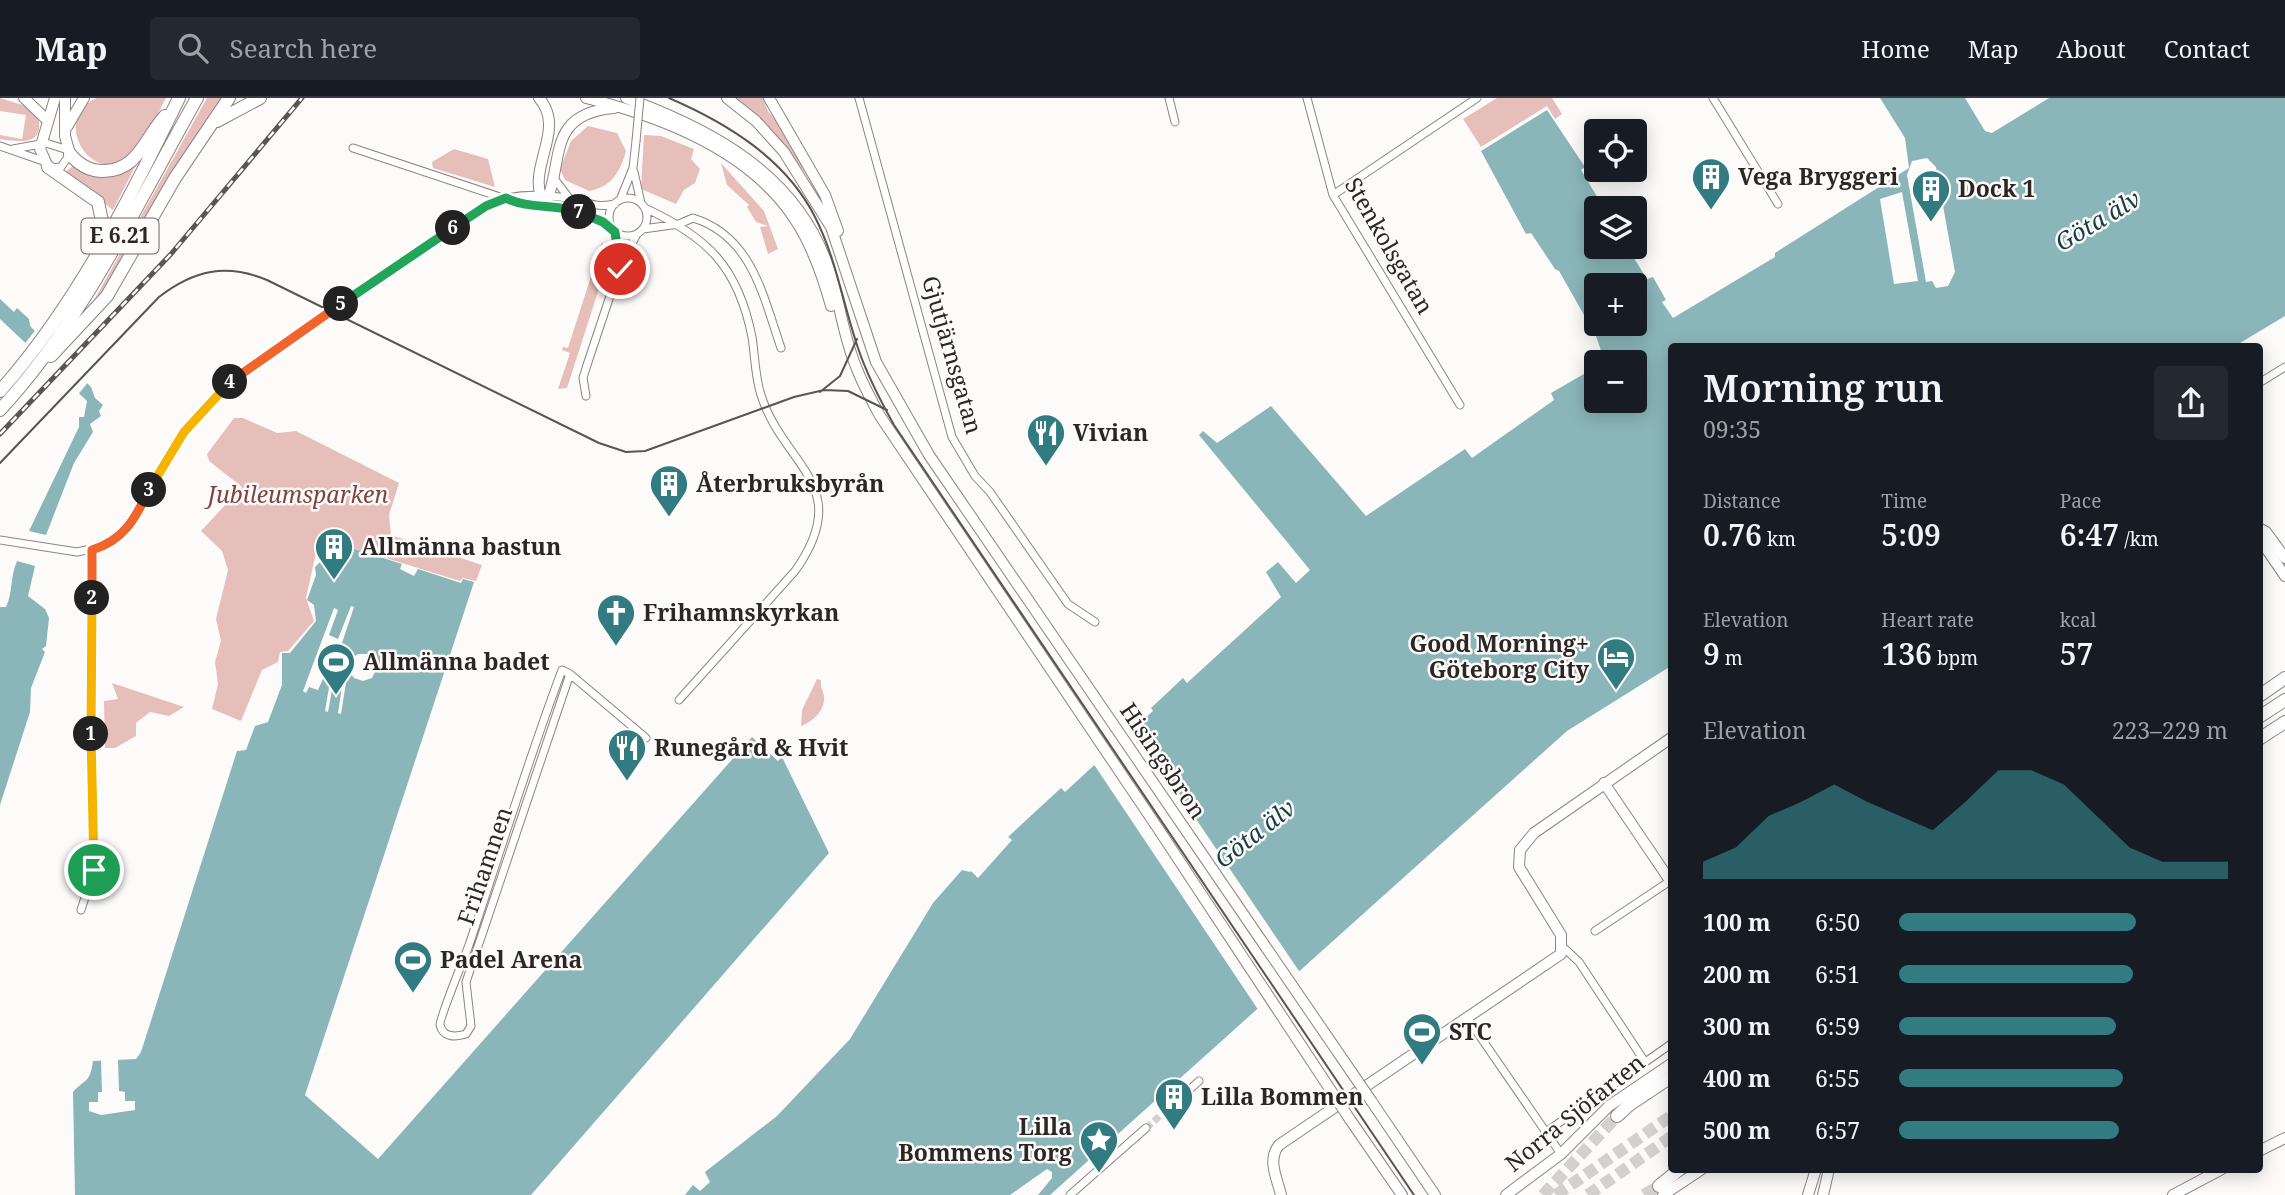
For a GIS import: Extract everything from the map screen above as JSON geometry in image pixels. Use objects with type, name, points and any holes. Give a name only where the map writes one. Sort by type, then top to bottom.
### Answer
[{"type":"highway","name":"E 6.21","points":[[0,410],[80,306],[197,98]]},
{"type":"highway","points":[[54,340],[107,296],[175,178],[229,98]]},
{"type":"highway","points":[[211,125],[260,98]]},
{"type":"highway","name":"E 6.21","points":[[54,340],[61,311],[162,125],[179,99]]},
{"type":"highway","points":[[69,153],[87,169],[105,172],[122,168],[136,159],[162,125]]},
{"type":"highway","points":[[46,164],[94,198],[102,212],[101,226],[64,293],[61,311]]},
{"type":"highway","name":"E 6.21","points":[[0,391],[32,367]]},
{"type":"highway","points":[[2263,693],[2285,678]]},
{"type":"highway","points":[[2263,714],[2285,700]]},
{"type":"highway","points":[[2263,736],[2285,722]]},
{"type":"highway","points":[[1617,1116],[1668,1079]]},
{"type":"highway","points":[[1661,1191],[1677,1173]]},
{"type":"main road","points":[[24,98],[47,120]]},
{"type":"main road","points":[[46,164],[40,144],[55,98]]},
{"type":"main road","points":[[65,98],[65,133],[69,153]]},
{"type":"main road","points":[[65,133],[84,98]]},
{"type":"main road","points":[[539,98],[548,109],[551,125],[542,157],[544,199]]},
{"type":"main road","name":"Hisingsbron","points":[[586,98],[623,103],[710,144],[753,174],[796,220],[812,250],[836,324],[848,343],[866,390],[913,468],[1247,959],[1402,1195]]},
{"type":"main road","points":[[727,98],[756,121],[798,172],[831,227],[840,251]]},
{"type":"main road","points":[[769,98],[825,195],[839,236],[840,251]]},
{"type":"main road","points":[[544,199],[557,149],[569,129],[597,111],[623,103]]},
{"type":"main road","name":"Hisingsbron","points":[[840,251],[876,362],[929,455],[1436,1195]]},
{"type":"main road","points":[[2263,530],[2285,558]]},
{"type":"main road","points":[[2263,544],[2285,576]]},
{"type":"main road","points":[[1281,1195],[1272,1154],[1279,1145],[1334,1105],[1468,1019],[1558,957],[1563,947],[1556,927],[1524,879],[1518,856],[1528,838],[1668,739]]},
{"type":"main road","points":[[1604,783],[1668,878]]},
{"type":"main road","name":"Norra Sjöfarten","points":[[1506,1195],[1561,1154],[1609,1106],[1668,1066]]},
{"type":"main road","points":[[2263,1149],[2285,1138]]},
{"type":"main road","points":[[1661,1191],[1695,1173]]},
{"type":"main road","points":[[1808,1195],[1815,1173]]},
{"type":"main road","points":[[1823,1195],[1828,1173]]},
{"type":"main road","points":[[2173,1195],[2210,1173]]},
{"type":"street","points":[[620,269],[614,229],[609,215],[633,168],[640,98]]},
{"type":"street","name":"Gjutjärnsgatan","points":[[859,98],[952,437],[975,476],[990,492],[1068,604],[1095,622]]},
{"type":"street","points":[[1169,98],[1175,121]]},
{"type":"street","name":"Stenkolsgatan","points":[[1307,98],[1333,195],[1460,405]]},
{"type":"street","points":[[1333,195],[1477,98]]},
{"type":"street","points":[[1713,98],[1778,204]]},
{"type":"street","points":[[0,146],[61,167],[69,153],[51,143],[13,149]]},
{"type":"street","points":[[353,148],[506,198],[569,199],[598,207],[631,198],[679,224],[712,249],[728,272],[751,334],[761,395],[816,489],[819,517],[812,547],[796,571],[680,700]]},
{"type":"street","points":[[586,396],[583,378],[620,269],[648,219],[633,168]]},
{"type":"street","points":[[552,175],[569,199]]},
{"type":"street","points":[[0,540],[49,549],[92,550],[106,545],[131,525],[155,478],[184,432],[205,406],[237,375],[468,217],[506,198]]},
{"type":"street","points":[[544,199],[572,209],[626,236],[679,224],[693,218],[722,229],[736,244],[758,279],[781,348]]},
{"type":"street","points":[[2263,381],[2285,367]]},
{"type":"street","points":[[81,910],[94,870],[92,550]]},
{"type":"street","name":"Frihamnen","points":[[562,670],[570,674],[466,982],[465,995],[471,1026],[466,1034],[455,1037],[445,1034],[440,1025],[442,1014],[464,962],[562,670]]},
{"type":"street","points":[[570,674],[646,738]]},
{"type":"street","points":[[1595,932],[1668,884]]},
{"type":"street","points":[[1563,947],[1579,962],[1645,1062]]},
{"type":"street","points":[[1468,1019],[1561,1154]]},
{"type":"street","points":[[1546,1132],[1668,1046]]},
{"type":"street","points":[[1170,1107],[1199,1081]]},
{"type":"street","points":[[1070,1195],[1146,1128]]},
{"type":"green space","points":[[0,98],[29,107],[38,116],[38,133],[35,137],[23,141],[0,139],[0,135],[22,139],[26,115],[0,111]]},
{"type":"green space","points":[[97,98],[166,98],[138,150],[118,164],[103,164],[91,158],[82,148],[76,134],[77,120],[83,108]]},
{"type":"green space","points":[[207,98],[224,98],[108,286],[88,311]]},
{"type":"green space","points":[[736,98],[763,98],[768,111],[782,128],[809,178],[782,142]]},
{"type":"green space","points":[[1497,98],[1552,98],[1562,114],[1555,119],[1547,106],[1481,147],[1463,119]]},
{"type":"green space","points":[[588,126],[617,133],[626,151],[614,178],[589,191],[565,180],[560,169],[571,141]]},
{"type":"green space","points":[[644,135],[661,136],[694,149],[691,159],[700,169],[695,183],[684,190],[676,204],[641,189]]},
{"type":"green space","points":[[454,149],[488,159],[495,187],[433,168],[432,162]]},
{"type":"green space","points":[[137,163],[113,210],[65,172],[73,166],[90,174],[105,176]]},
{"type":"green space","points":[[721,163],[764,211],[778,249],[768,254],[760,227],[768,226],[756,222],[747,207],[749,205],[727,185]]},
{"type":"green space","points":[[602,242],[606,250],[607,264],[567,388],[558,389],[570,353],[562,350],[563,347],[568,348]]},
{"type":"green space","name":"Jubileumsparken","points":[[234,418],[243,418],[277,433],[296,431],[399,483],[389,515],[391,535],[482,565],[476,581],[463,578],[460,581],[334,542],[325,543],[316,553],[306,598],[314,621],[288,651],[280,652],[278,662],[262,670],[241,721],[212,709],[218,684],[215,662],[221,641],[216,619],[228,570],[222,551],[201,531],[242,487],[209,461],[207,454]]},
{"type":"green space","points":[[817,679],[821,680],[824,703],[811,721],[801,726],[802,710]]},
{"type":"green space","points":[[112,683],[184,707],[169,716],[150,712],[136,723],[136,736],[115,748],[105,748],[104,701],[118,699]]},
{"type":"water","name":"Göta älv","points":[[1880,98],[1965,98],[1985,131],[1992,133],[2049,98],[2285,98],[2285,316],[2240,343],[1668,343],[1668,668],[1567,731],[1050,1195],[1038,1195],[1052,1178],[1052,1172],[1047,1169],[1010,1195],[685,1195],[693,1185],[700,1191],[710,1182],[705,1172],[777,1116],[850,1039],[933,903],[962,870],[970,872],[1061,788],[1065,792],[1153,711],[1151,708],[1183,678],[1187,683],[1281,597],[1266,572],[1278,562],[1296,583],[1310,570],[1199,435],[1203,431],[1217,443],[1271,406],[1366,516],[1465,449],[1472,458],[1554,400],[1551,393],[1584,374],[1584,413],[1647,413],[1647,350],[1601,350],[1596,336],[1647,336],[1647,279],[1653,277],[1666,300],[1662,302],[1673,318],[1775,257],[1775,253],[1909,168],[1905,138]],"holes":[[[1927,158],[1936,167],[1955,272],[1948,286],[1936,288],[1932,281],[1926,282],[1907,175],[1912,161]],[[1902,192],[1918,281],[1894,284],[1880,199]]]},
{"type":"water","points":[[1547,110],[1584,166],[1581,170],[1584,182],[1588,182],[1597,196],[1584,196],[1584,259],[1634,259],[1643,273],[1584,273],[1584,315],[1559,271],[1531,233],[1526,234],[1481,151]]},
{"type":"water","points":[[0,299],[14,312],[17,308],[29,319],[30,326],[91,387],[95,398],[103,405],[99,411],[101,416],[90,424],[93,432],[74,463],[46,535],[29,531],[79,427],[79,417],[84,417],[87,401],[0,319]]},
{"type":"water","points":[[329,546],[335,553],[349,547],[402,564],[400,569],[414,576],[418,569],[461,583],[463,579],[474,582],[305,1095],[378,1159],[752,737],[778,761],[782,757],[829,853],[531,1195],[75,1195],[73,1092],[89,1077],[93,1061],[136,1059],[141,1052],[237,751],[246,750],[255,726],[268,722],[282,685],[282,653],[290,653],[316,621],[314,605],[307,600],[316,575],[315,567],[323,559],[318,552]]},
{"type":"water","points":[[17,561],[35,566],[28,596],[45,609],[49,618],[46,646],[42,649],[45,652],[31,688],[30,712],[0,805],[0,607],[6,607],[8,602]]},
{"type":"pier","points":[[37,328],[90,380],[76,397],[23,346]]},
{"type":"pier","points":[[351,606],[354,607],[341,646],[336,650],[351,659],[358,654],[368,654],[375,661],[376,670],[372,678],[363,681],[354,678],[348,670],[341,714],[338,713],[343,680],[334,679],[328,712],[325,711],[333,664],[330,663],[318,690],[309,687],[306,693],[303,691],[334,608],[338,610],[329,635],[338,639]]},
{"type":"pier","points":[[1133,726],[1301,974],[1259,1011],[1093,763]]},
{"type":"pier","points":[[1005,834],[1012,840],[978,878],[969,869]]},
{"type":"pier","points":[[118,1059],[119,1091],[125,1092],[125,1101],[135,1101],[135,1110],[101,1115],[89,1111],[89,1102],[98,1102],[98,1092],[102,1092],[101,1060]]},
{"type":"tunnel","points":[[1146,1128],[1170,1107]]},
{"type":"tunnel","points":[[1543,1195],[1617,1116]]},
{"type":"tunnel","points":[[1556,1195],[1668,1118]]},
{"type":"tunnel","points":[[1588,1195],[1668,1139]]},
{"type":"tunnel","points":[[1644,1195],[1659,1186]]},
{"type":"tram line","points":[[669,98],[712,119],[753,145],[788,177],[803,196],[828,249],[865,368],[894,425],[1414,1195]]},
{"type":"tram line","points":[[0,463],[159,297],[198,275],[224,271],[267,280],[599,443],[626,452],[645,451],[794,397],[824,390],[848,391],[887,410]]},
{"type":"tram line","points":[[820,392],[840,376],[857,339]]},
{"type":"railway","points":[[0,434],[171,254],[302,98]]},
{"type":"place","name":"Vega Bryggeri","points":[[1711,211]]},
{"type":"place","name":"Dock 1","points":[[1931,223]]},
{"type":"place","name":"Vivian","points":[[1046,467]]},
{"type":"place","name":"Återbruksbyrån","points":[[669,518]]},
{"type":"place","name":"Allmänna bastun","points":[[334,581]]},
{"type":"place","name":"Frihamnskyrkan","points":[[616,647]]},
{"type":"place","name":"Good Morning+ Göteborg City","points":[[1616,691]]},
{"type":"place","name":"Allmänna badet","points":[[336,696]]},
{"type":"place","name":"Runegård & Hvit","points":[[627,782]]},
{"type":"place","name":"Padel Arena","points":[[413,994]]},
{"type":"place","name":"STC","points":[[1422,1066]]},
{"type":"place","name":"Lilla Bommen","points":[[1174,1131]]},
{"type":"place","name":"Lilla Bommens Torg","points":[[1099,1174]]},
{"type":"route","points":[[94,870],[90,647],[92,550],[106,545],[131,525],[155,478],[184,432],[205,406],[237,375],[468,217],[498,200],[506,198],[515,202],[572,209],[612,227],[619,249],[620,269]]}]
